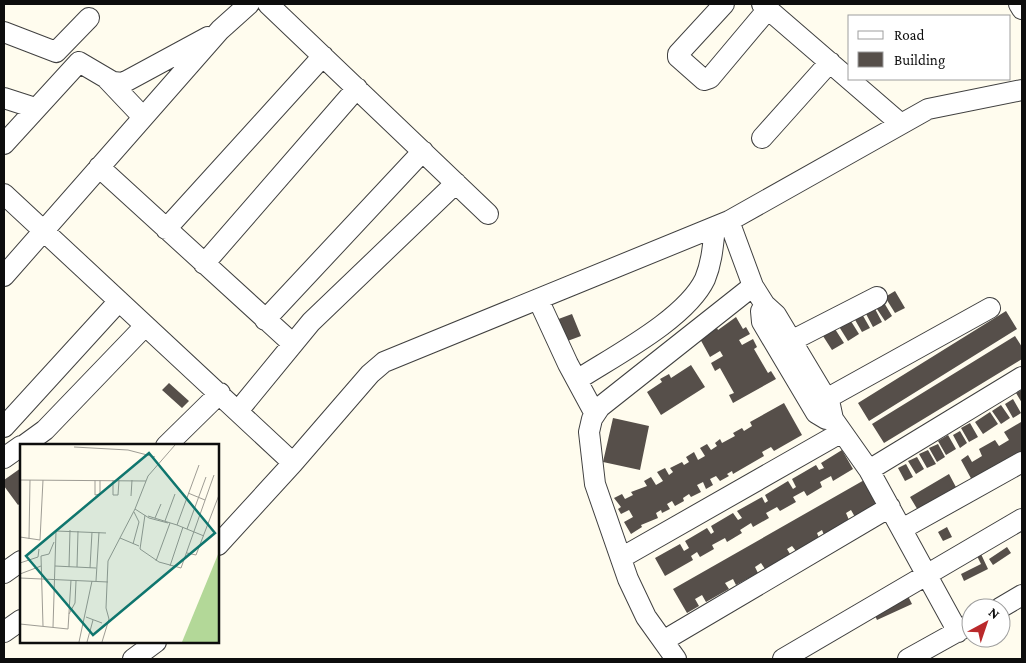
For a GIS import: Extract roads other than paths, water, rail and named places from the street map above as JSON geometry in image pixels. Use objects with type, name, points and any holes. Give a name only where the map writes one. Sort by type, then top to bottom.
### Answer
[{"type":"street","points":[[4,276],[220,30],[249,4]]},
{"type":"street","points":[[268,4],[488,214]]},
{"type":"street","points":[[724,4],[678,54],[678,57],[704,80],[710,78],[765,6],[848,78]]},
{"type":"street","points":[[1019,4],[1022,8]]},
{"type":"street","points":[[4,32],[56,52],[89,18]]},
{"type":"street","points":[[4,144],[79,62],[113,82],[123,83],[220,30]]},
{"type":"street","points":[[166,229],[323,56]]},
{"type":"street","points":[[762,138],[830,62]]},
{"type":"street","points":[[108,78],[143,117]]},
{"type":"street","points":[[851,80],[901,124]]},
{"type":"street","points":[[204,264],[356,88]]},
{"type":"street","points":[[219,544],[293,463],[370,374],[384,362],[722,224],[928,109],[1022,90]]},
{"type":"street","points":[[4,98],[35,108]]},
{"type":"street","points":[[265,320],[423,151]]},
{"type":"street","points":[[99,167],[293,344]]},
{"type":"street","points":[[238,411],[293,344],[341,291],[456,183]]},
{"type":"street","points":[[4,194],[145,326],[220,393],[293,463]]},
{"type":"street","points":[[722,224],[753,286],[765,305],[776,315],[830,405],[838,426],[890,507],[926,574],[961,624]]},
{"type":"street","points":[[576,380],[666,321],[695,295],[712,259],[722,224]]},
{"type":"street","points":[[676,659],[646,618],[621,558],[595,484],[589,432],[595,414],[600,407],[753,286]]},
{"type":"street","points":[[791,341],[876,297]]},
{"type":"street","points":[[538,299],[576,380],[595,414]]},
{"type":"street","points":[[4,427],[119,301]]},
{"type":"street","points":[[765,305],[761,311],[762,322],[816,413],[838,426]]},
{"type":"street","points":[[826,399],[990,308]]},
{"type":"street","points":[[25,444],[45,430],[145,326]]},
{"type":"street","points":[[868,470],[1022,377]]},
{"type":"street","points":[[168,444],[220,393]]},
{"type":"street","points":[[621,558],[838,426]]},
{"type":"street","points":[[4,458],[20,447]]},
{"type":"street","points":[[902,529],[1022,462]]},
{"type":"street","points":[[663,641],[890,507]]},
{"type":"street","points":[[783,659],[807,653],[926,574],[1022,519]]},
{"type":"street","points":[[4,573],[20,562]]},
{"type":"street","points":[[1011,602],[1022,595]]},
{"type":"street","points":[[4,632],[20,621]]},
{"type":"street","points":[[908,659],[961,630]]},
{"type":"street","points":[[133,659],[155,643]]}]
